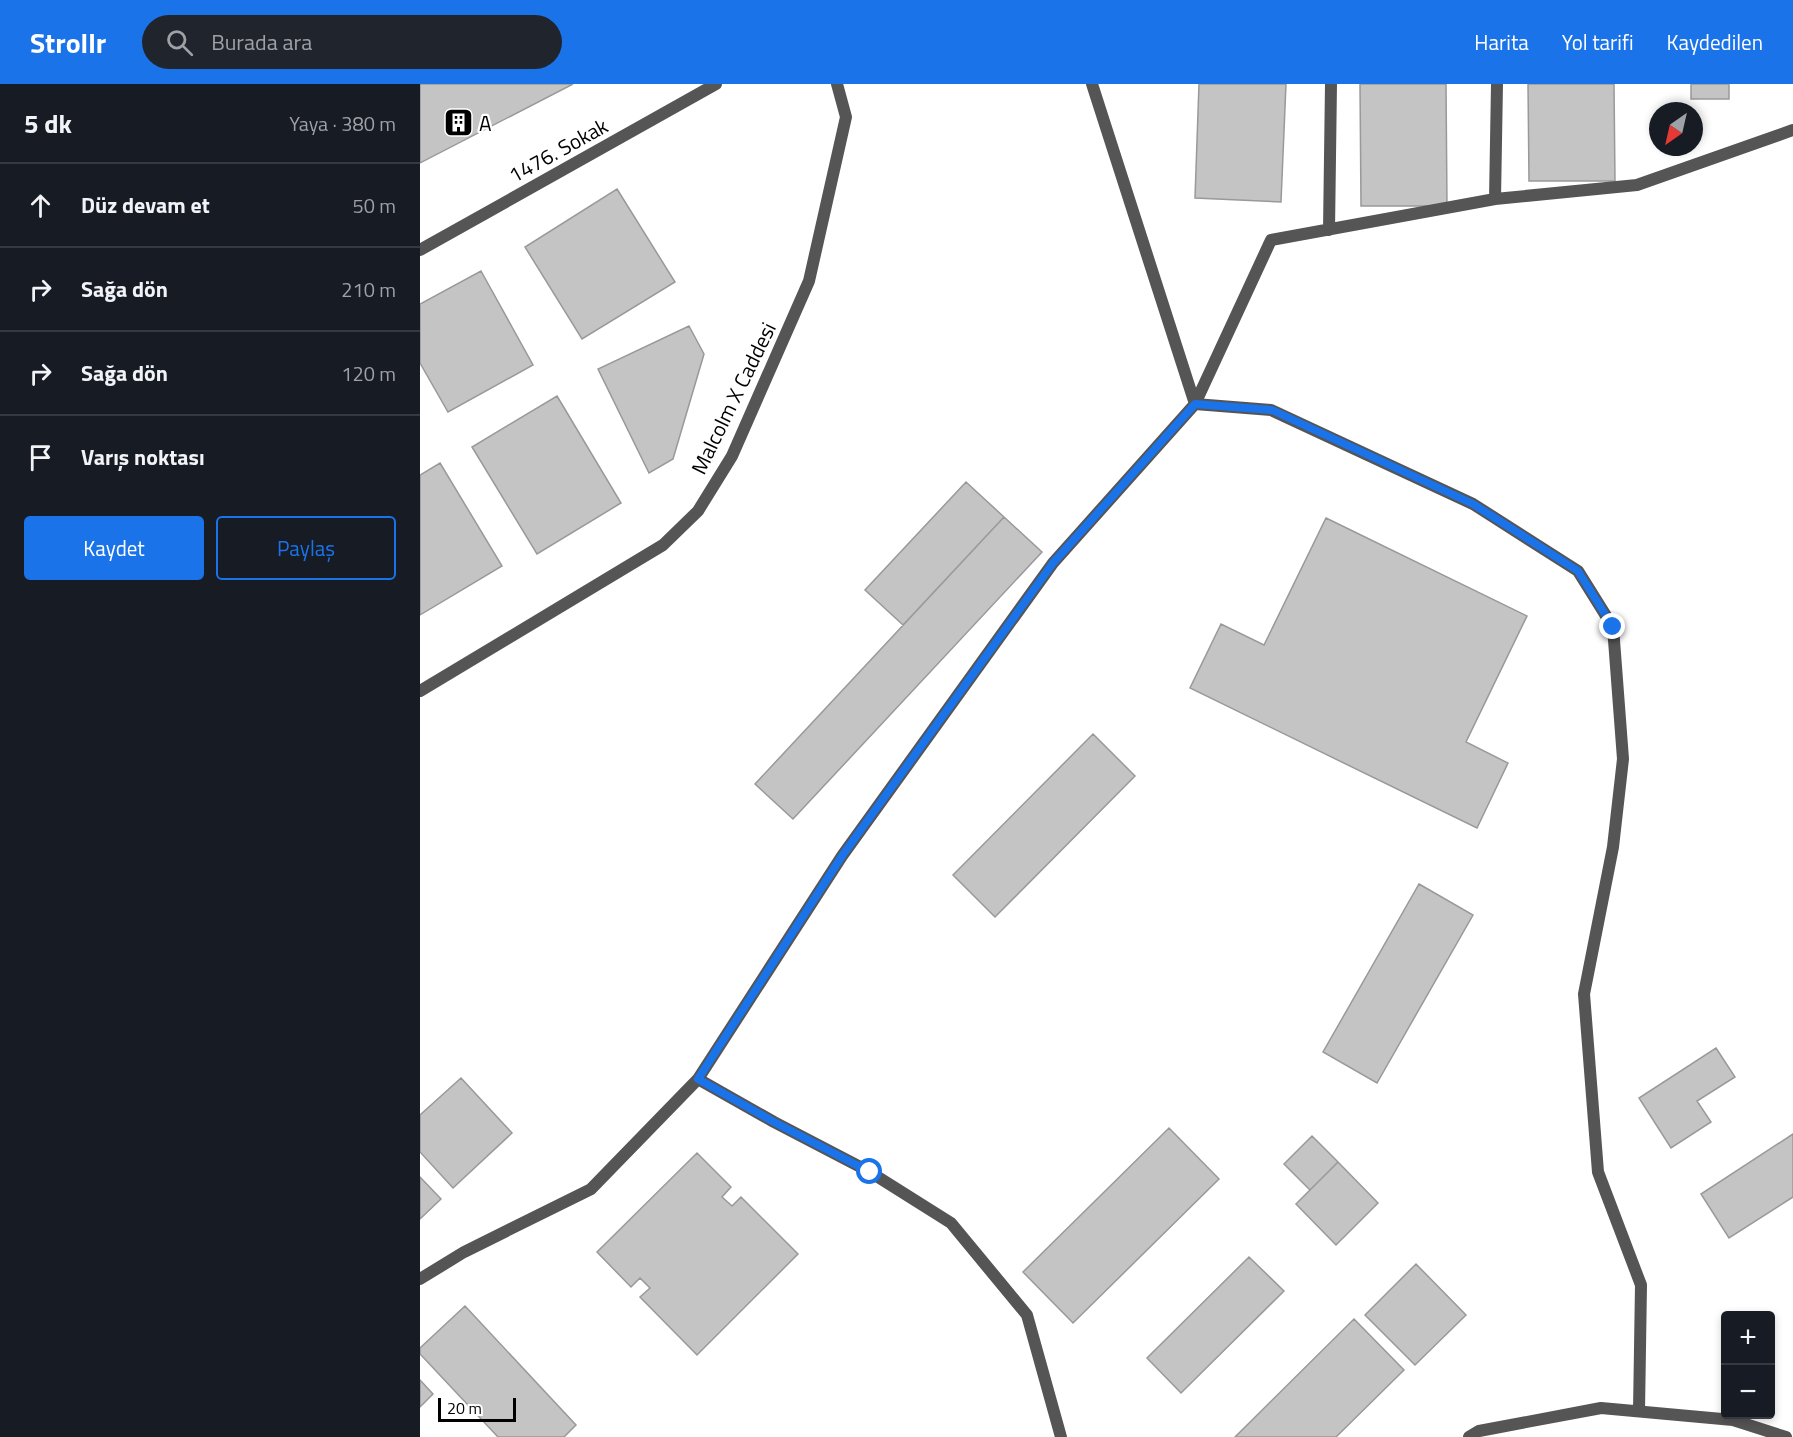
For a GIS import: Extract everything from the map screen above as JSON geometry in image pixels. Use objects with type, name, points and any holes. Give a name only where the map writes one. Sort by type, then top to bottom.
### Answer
[{"type":"street","name":"1476. Sokak","points":[[420,250],[716,84]]},
{"type":"street","name":"Malcolm X Caddesi","points":[[420,691],[663,545],[698,512],[732,456],[809,282],[846,117],[837,84]]},
{"type":"street","points":[[1092,84],[1195,404]]},
{"type":"street","points":[[1329,230],[1331,84]]},
{"type":"street","points":[[1495,199],[1497,84]]},
{"type":"street","points":[[420,1280],[464,1252],[591,1189],[698,1079],[842,856],[1053,563],[1195,404],[1271,240],[1495,199],[1637,185],[1793,130]]},
{"type":"street","points":[[1195,404],[1272,410],[1473,504],[1578,571],[1613,627],[1623,759],[1613,847],[1584,994],[1598,1172],[1641,1285],[1639,1411]]},
{"type":"street","points":[[698,1079],[870,1172],[951,1223],[1027,1316],[1061,1437]]},
{"type":"street","points":[[1469,1437],[1479,1431],[1600,1408],[1733,1420],[1786,1437]]},
{"type":"building","name":"A","points":[[420,84],[573,84],[420,163]]},
{"type":"building","points":[[1199,84],[1286,84],[1281,202],[1195,198]]},
{"type":"building","points":[[1360,84],[1446,84],[1447,206],[1361,206]]},
{"type":"building","points":[[1528,84],[1614,84],[1615,181],[1529,181]]},
{"type":"building","points":[[1691,84],[1729,84],[1729,99],[1691,99]]},
{"type":"building","points":[[617,189],[675,282],[582,339],[525,247]]},
{"type":"building","points":[[481,271],[533,365],[448,412],[420,363],[420,304]]},
{"type":"building","points":[[689,326],[704,354],[673,459],[649,473],[598,369]]},
{"type":"building","points":[[557,396],[621,503],[537,554],[472,447]]},
{"type":"building","points":[[440,463],[502,566],[420,615],[420,475]]},
{"type":"building","points":[[966,482],[1004,517],[903,625],[865,590]]},
{"type":"building","points":[[1004,517],[1042,552],[793,819],[755,784]]},
{"type":"building","points":[[1326,518],[1527,616],[1466,742],[1508,763],[1477,828],[1190,688],[1221,624],[1264,645]]},
{"type":"building","points":[[1093,734],[1135,776],[995,917],[953,875]]},
{"type":"building","points":[[1419,884],[1473,915],[1377,1083],[1323,1052]]},
{"type":"building","points":[[1716,1048],[1735,1077],[1697,1101],[1711,1122],[1671,1148],[1639,1098]]},
{"type":"building","points":[[461,1078],[512,1133],[453,1188],[420,1152],[420,1115]]},
{"type":"building","points":[[1169,1128],[1219,1179],[1073,1323],[1023,1272]]},
{"type":"building","points":[[1793,1134],[1793,1197],[1729,1238],[1701,1194]]},
{"type":"building","points":[[1312,1136],[1338,1162],[1310,1190],[1284,1164]]},
{"type":"building","points":[[697,1153],[731,1187],[722,1197],[732,1206],[741,1197],[798,1254],[697,1355],[640,1297],[650,1288],[640,1278],[631,1287],[597,1252]]},
{"type":"building","points":[[1338,1162],[1378,1203],[1336,1245],[1296,1204]]},
{"type":"building","points":[[420,1177],[441,1199],[420,1219]]},
{"type":"building","points":[[1249,1257],[1284,1291],[1181,1393],[1147,1358]]},
{"type":"building","points":[[1416,1264],[1466,1315],[1415,1365],[1365,1315]]},
{"type":"building","points":[[465,1306],[576,1425],[564,1437],[498,1437],[420,1354],[420,1348]]},
{"type":"building","points":[[1354,1319],[1404,1370],[1336,1437],[1235,1437]]},
{"type":"building","points":[[420,1380],[433,1394],[420,1407]]},
{"type":"place","name":"A","points":[[458,123]]},
{"type":"route","points":[[870,1172],[698,1079],[842,856],[1053,563],[1195,404],[1272,410],[1473,504],[1578,571],[1613,627]]}]
